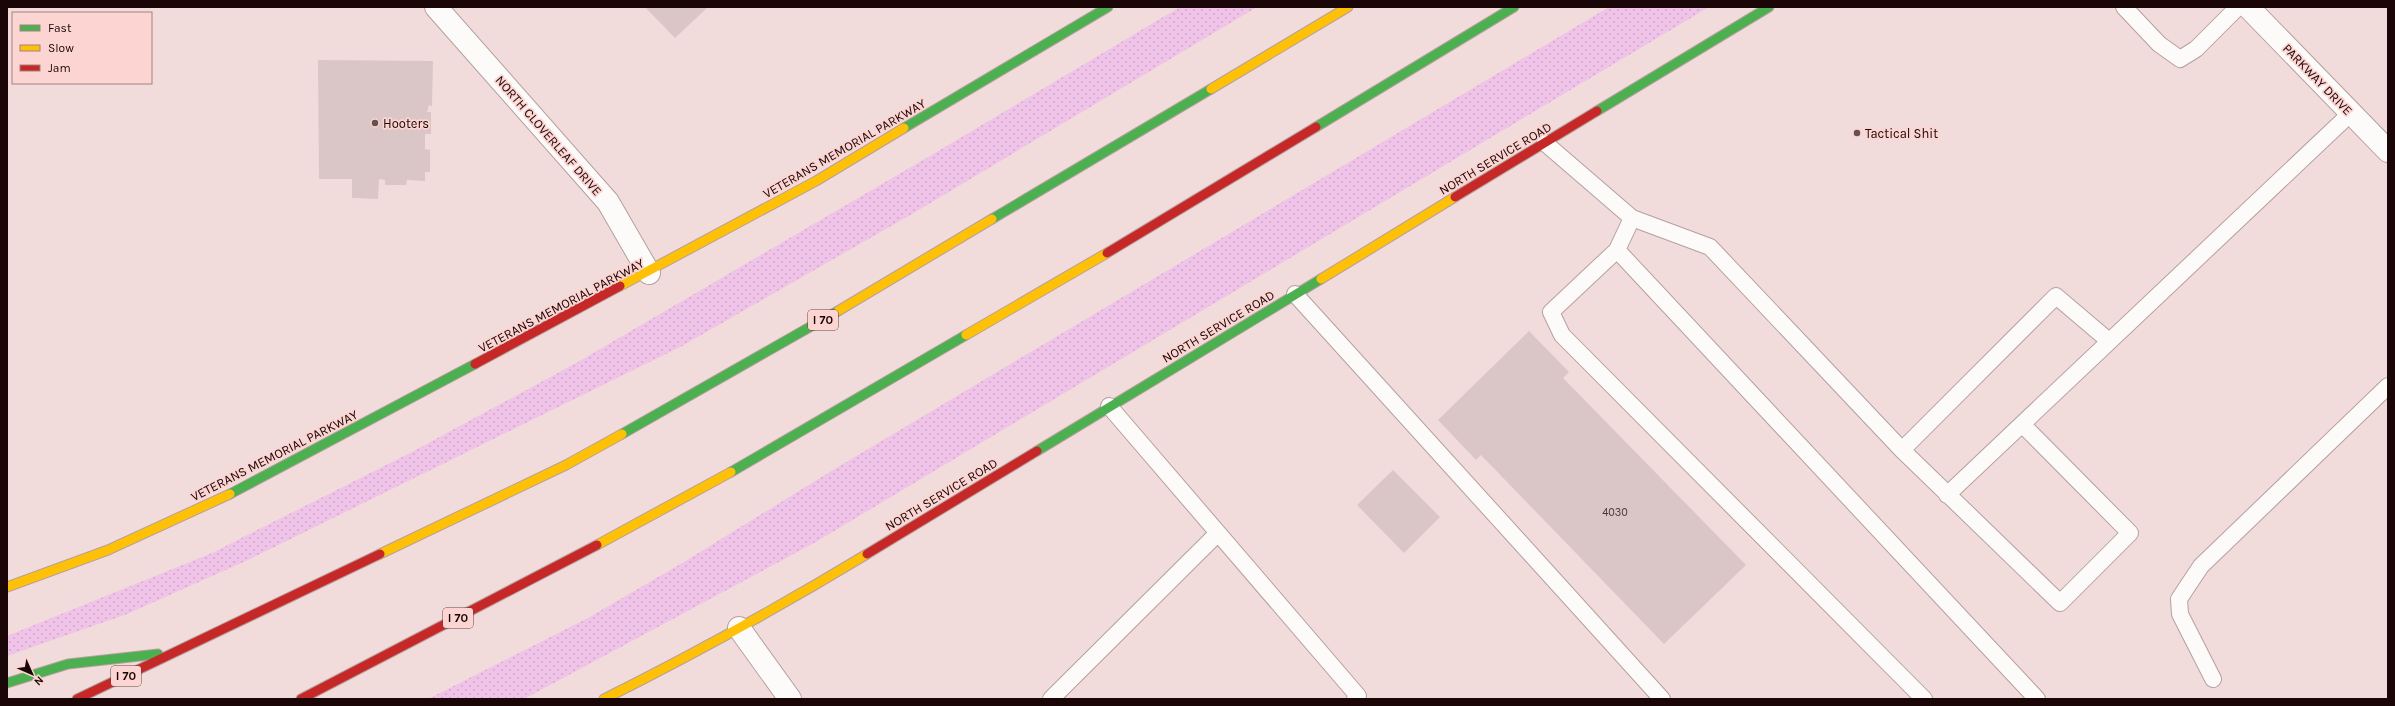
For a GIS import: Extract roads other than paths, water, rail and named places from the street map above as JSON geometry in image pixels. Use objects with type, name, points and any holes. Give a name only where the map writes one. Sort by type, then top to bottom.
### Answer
[{"type":"main road","name":"VETERANS MEMORIAL PARKWAY","points":[[7,588],[108,550],[200,509],[304,456],[649,273],[816,182],[1108,7]]},
{"type":"main road","name":"I 70","points":[[77,699],[566,465],[789,340],[1348,7]]},
{"type":"main road","name":"I 70","points":[[301,699],[615,536],[788,440],[1123,243],[1514,7]]},
{"type":"main road","name":"NORTH SERVICE ROAD","points":[[604,699],[678,662],[799,595],[1769,7]]},
{"type":"main road","points":[[7,683],[68,664],[175,652]]},
{"type":"street","name":"NORTH CLOVERLEAF DRIVE","points":[[436,7],[608,202],[649,273]]},
{"type":"street","name":"PARKWAY DRIVE","points":[[2248,7],[2351,112],[2385,143]]},
{"type":"street","points":[[739,628],[790,699]]},
{"type":"lane","points":[[2124,7],[2159,44],[2180,59],[2196,49],[2238,7]]},
{"type":"lane","points":[[1947,495],[2351,112]]},
{"type":"lane","points":[[1545,143],[1632,218],[1710,248],[1902,450],[2060,603],[2130,533],[2022,424]]},
{"type":"lane","points":[[1632,218],[1617,250],[1551,312],[1562,335],[1924,699]]},
{"type":"lane","points":[[1617,250],[2037,699]]},
{"type":"lane","points":[[1295,294],[1662,699]]},
{"type":"lane","points":[[1902,450],[2056,296],[2109,341]]},
{"type":"lane","points":[[2213,679],[2180,614],[2179,598],[2201,566],[2388,386]]},
{"type":"lane","points":[[1110,406],[1358,696],[1355,699]]},
{"type":"lane","points":[[1051,699],[1218,533]]},
{"type":"place","name":"Hooters","points":[[375,123]]},
{"type":"place","name":"Tactical Shit","points":[[1857,133]]}]
